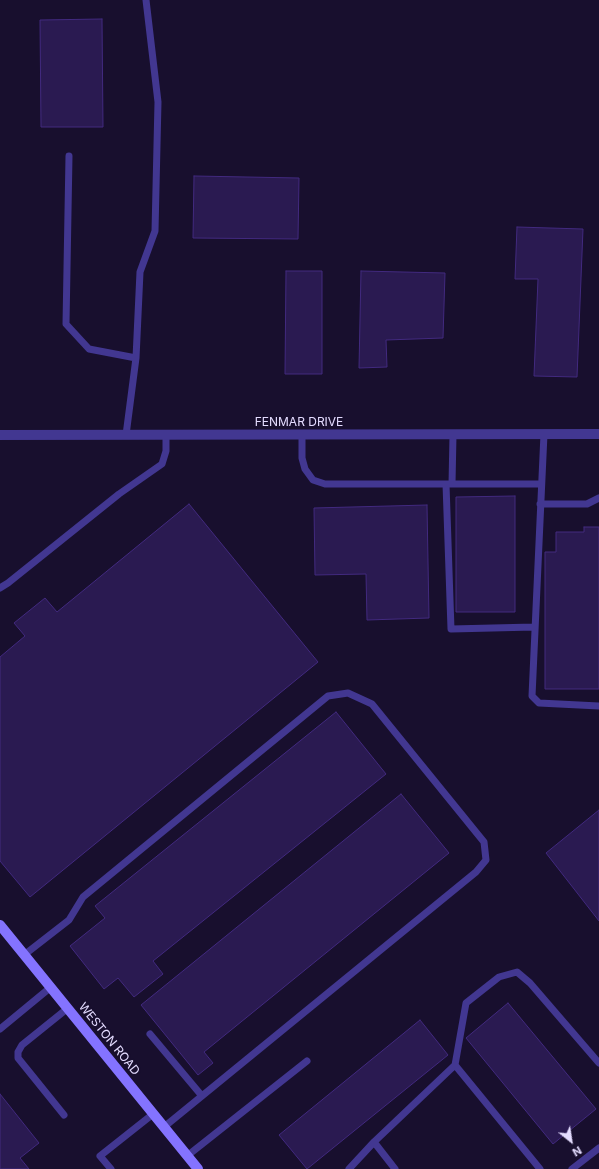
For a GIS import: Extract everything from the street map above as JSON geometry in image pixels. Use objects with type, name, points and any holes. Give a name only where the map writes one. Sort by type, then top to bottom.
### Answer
[{"type":"main road","name":"WESTON ROAD","points":[[0,925],[198,1169]]},
{"type":"street","name":"FENMAR DRIVE","points":[[0,435],[599,434]]},
{"type":"lane","points":[[126,435],[136,358],[140,272],[155,231],[158,102],[146,0]]},
{"type":"lane","points":[[70,156],[66,324],[90,349],[136,358]]},
{"type":"lane","points":[[453,434],[449,484],[451,629],[534,628]]},
{"type":"lane","points":[[544,434],[532,696],[539,704],[599,706]]},
{"type":"lane","points":[[0,588],[119,494],[162,464],[166,451],[166,435]]},
{"type":"lane","points":[[302,435],[302,458],[305,469],[314,480],[325,484],[541,484]]},
{"type":"lane","points":[[540,504],[587,504],[599,498]]},
{"type":"lane","points":[[24,955],[69,920],[83,897],[328,696],[348,693],[372,704],[484,842],[486,860],[476,872],[164,1127]]},
{"type":"lane","points":[[349,1169],[374,1142],[455,1065],[466,1003],[499,977],[517,972],[530,983],[599,1063]]},
{"type":"lane","points":[[0,1029],[51,987]]},
{"type":"lane","points":[[64,1115],[18,1058],[18,1052],[22,1045],[68,1008]]},
{"type":"lane","points":[[150,1034],[202,1096]]},
{"type":"lane","points":[[188,1156],[307,1061]]},
{"type":"lane","points":[[455,1065],[540,1169]]},
{"type":"lane","points":[[111,1169],[100,1156],[153,1114]]},
{"type":"lane","points":[[374,1142],[395,1169]]},
{"type":"lane","points":[[572,1169],[599,1148]]},
{"type":"building","points":[[102,19],[103,127],[41,127],[40,20]]},
{"type":"building","points":[[194,176],[299,178],[298,239],[193,238]]},
{"type":"building","points":[[517,227],[583,229],[577,377],[534,376],[538,279],[515,279]]},
{"type":"building","points":[[286,271],[322,271],[322,374],[285,374]]},
{"type":"building","points":[[361,271],[445,273],[443,338],[386,340],[387,367],[359,368]]},
{"type":"building","points":[[515,496],[515,612],[456,612],[456,497]]},
{"type":"building","points":[[189,504],[318,662],[30,897],[0,861],[0,657],[25,636],[14,623],[45,598],[57,612]]},
{"type":"building","points":[[427,505],[429,618],[367,620],[366,574],[315,575],[314,508]]},
{"type":"building","points":[[584,527],[599,527],[599,689],[545,689],[545,552],[556,552],[556,532],[584,532]]},
{"type":"building","points":[[336,712],[386,774],[153,961],[163,974],[134,997],[118,978],[104,989],[70,946],[105,918],[95,906]]},
{"type":"building","points":[[401,794],[449,853],[204,1052],[213,1063],[198,1075],[141,1005]]},
{"type":"building","points":[[599,810],[599,921],[546,853]]},
{"type":"building","points":[[508,1003],[596,1109],[553,1144],[466,1038]]},
{"type":"building","points":[[420,1020],[448,1055],[307,1169],[279,1135]]},
{"type":"building","points":[[0,1094],[39,1143],[20,1158],[29,1169],[0,1169]]}]
